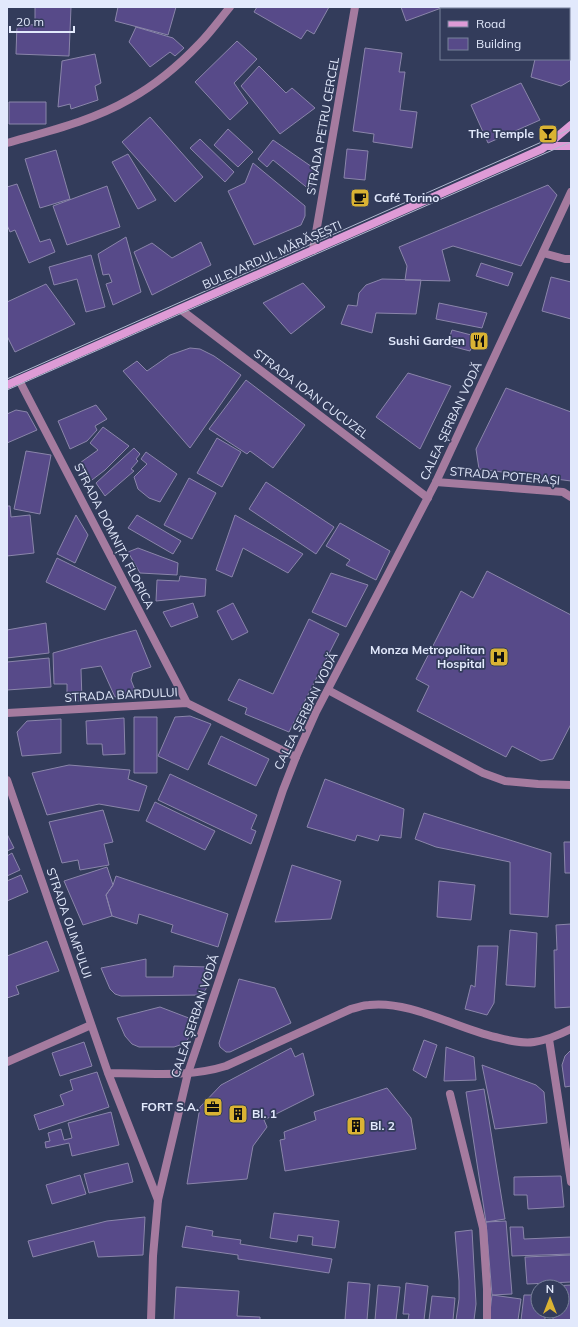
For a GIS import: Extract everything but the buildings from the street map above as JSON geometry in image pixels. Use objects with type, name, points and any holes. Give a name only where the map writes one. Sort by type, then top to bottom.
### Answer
[{"type":"main road","name":"BULEVARDUL MĂRĂȘEȘTI","points":[[7,385],[546,146],[571,125]]},
{"type":"main road","name":"BULEVARDUL MĂRĂȘEȘTI","points":[[546,146],[571,146]]},
{"type":"street","points":[[7,143],[48,132],[92,117],[130,99],[164,76],[199,44],[230,7]]},
{"type":"street","name":"STRADA PETRU CERCEL","points":[[313,250],[355,7]]},
{"type":"street","name":"CALEA ȘERBAN VODĂ","points":[[151,1320],[153,1256],[158,1200],[188,1073],[283,790],[296,757],[328,690],[436,482],[571,192]]},
{"type":"street","points":[[543,253],[565,259],[571,259]]},
{"type":"street","name":"STRADA IOAN CUCUZEL","points":[[180,309],[428,498]]},
{"type":"street","name":"STRADA DOMNIȚA FLORICA","points":[[19,380],[187,703]]},
{"type":"street","name":"STRADA POTERAȘI","points":[[436,482],[563,492],[571,496]]},
{"type":"street","points":[[328,690],[483,773],[505,781],[538,784],[571,784]]},
{"type":"street","name":"STRADA BARDULUI","points":[[7,713],[187,703],[296,757]]},
{"type":"street","name":"STRADA OLIMPULUI","points":[[7,780],[91,1026],[158,1200]]},
{"type":"street","points":[[108,1073],[188,1073],[212,1070],[226,1066],[351,1009],[369,1005],[390,1005],[414,1010],[480,1034],[511,1041],[532,1042],[549,1039],[571,1029]]},
{"type":"street","points":[[7,1062],[91,1026]]},
{"type":"street","points":[[549,1039],[571,1182]]},
{"type":"street","points":[[450,1094],[483,1228],[488,1289],[487,1320]]},
{"type":"tram line","points":[[7,379],[571,129]]},
{"type":"tram line","points":[[7,390],[571,142]]},
{"type":"place","name":"The Temple","points":[[548,134]]},
{"type":"place","name":"Café Torino","points":[[360,198]]},
{"type":"place","name":"Sushi Garden","points":[[479,341]]},
{"type":"place","name":"Monza Metropolitan Hospital","points":[[499,657]]},
{"type":"place","name":"FORT S.A.","points":[[213,1107]]},
{"type":"place","name":"Bl. 1","points":[[238,1114]]},
{"type":"place","name":"Bl. 2","points":[[356,1126]]}]
